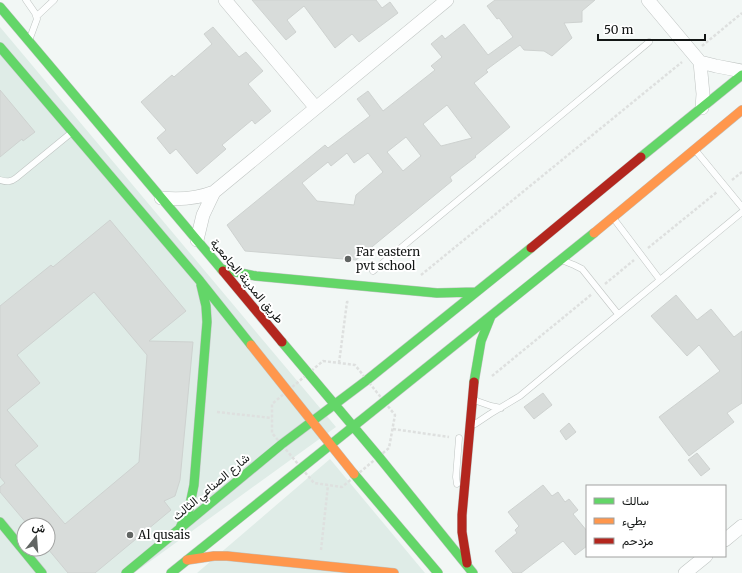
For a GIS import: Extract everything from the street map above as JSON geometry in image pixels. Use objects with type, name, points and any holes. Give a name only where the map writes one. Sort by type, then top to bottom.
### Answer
[{"type":"main road","name":"طريق المدينة الجامعية","points":[[0,7],[335,404],[471,570]]},
{"type":"main road","points":[[0,47],[200,281],[350,468],[438,573]]},
{"type":"main road","name":"شارع الصناعي الثالث","points":[[126,573],[293,436],[476,292],[742,75]]},
{"type":"main road","points":[[171,573],[612,218],[742,110]]},
{"type":"main road","points":[[221,269],[256,276],[437,294],[476,292]]},
{"type":"main road","points":[[180,528],[192,497],[200,411],[207,314],[200,281]]},
{"type":"main road","points":[[471,570],[462,532],[470,429],[467,419],[472,399],[478,348],[481,337],[491,316]]},
{"type":"main road","points":[[296,399],[308,396],[318,385]]},
{"type":"main road","points":[[354,389],[359,403],[371,412]]},
{"type":"main road","points":[[293,436],[298,436],[304,439]]},
{"type":"main road","points":[[310,449],[310,460]]},
{"type":"main road","points":[[362,450],[372,449]]},
{"type":"main road","points":[[350,468],[350,462],[353,456]]},
{"type":"main road","points":[[0,522],[42,573]]},
{"type":"main road","points":[[187,560],[214,556],[227,556],[394,573]]},
{"type":"street","points":[[225,0],[316,108]]},
{"type":"street","points":[[161,198],[174,200],[188,199],[214,192],[447,0]]},
{"type":"street","points":[[648,0],[697,58],[703,86],[702,108]]},
{"type":"street","points":[[697,58],[742,71]]},
{"type":"street","points":[[197,240],[204,215],[214,192]]},
{"type":"street","points":[[726,539],[742,526]]},
{"type":"street","points":[[685,573],[702,564]]},
{"type":"lane","points":[[26,0],[37,16]]},
{"type":"lane","points":[[29,41],[37,16],[54,0]]},
{"type":"lane","points":[[373,271],[649,42]]},
{"type":"lane","points":[[0,180],[5,182],[16,178],[72,132]]},
{"type":"lane","points":[[694,149],[742,207]]},
{"type":"lane","points":[[470,429],[485,417],[520,396],[742,212]]},
{"type":"lane","points":[[612,218],[660,280]]},
{"type":"lane","points":[[558,260],[582,269],[618,314]]},
{"type":"lane","points":[[472,399],[486,405],[501,408]]},
{"type":"lane","points":[[460,430],[456,477],[458,486],[465,493]]},
{"type":"path","points":[[420,276],[697,58],[742,13]]},
{"type":"path","points":[[491,377],[742,172]]},
{"type":"path","points":[[339,363],[347,302],[354,302],[356,286]]},
{"type":"path","points":[[200,411],[272,418]]},
{"type":"path","points":[[392,429],[459,438]]},
{"type":"path","points":[[319,566],[328,485]]},
{"type":"shaded area","points":[[0,27],[336,427],[134,573],[0,573]]},
{"type":"shaded area","points":[[330,459],[425,573],[197,573]]},
{"type":"building","points":[[252,0],[376,0],[382,8],[390,2],[398,13],[359,42],[352,34],[335,48],[304,6],[287,20],[296,32],[286,40]]},
{"type":"building","points":[[495,0],[595,0],[582,11],[582,22],[564,23],[572,38],[552,56],[544,51],[524,50],[520,45],[486,70],[488,72],[474,83],[510,127],[475,156],[476,157],[450,177],[452,181],[356,260],[245,251],[227,225],[325,145],[328,148],[370,116],[357,99],[368,91],[383,111],[435,70],[431,66],[442,57],[431,44],[442,35],[445,39],[464,24],[488,55],[513,37],[499,18],[497,19],[487,6]],"holes":[[[447,105],[472,138],[441,146],[423,124]],[[406,137],[421,156],[403,171],[387,152]],[[347,153],[354,163],[368,153],[383,172],[356,195],[354,205],[317,201],[302,183],[328,162],[331,166]]]},
{"type":"building","points":[[213,27],[239,57],[246,52],[263,71],[248,84],[271,111],[255,124],[252,120],[222,145],[226,149],[197,174],[176,149],[170,154],[157,138],[166,130],[141,102],[172,75],[174,77],[212,44],[204,34]]},
{"type":"building","points":[[0,90],[35,132],[23,141],[22,139],[0,157]]},
{"type":"building","points":[[110,220],[186,311],[149,341],[193,342],[180,480],[175,496],[164,501],[171,510],[95,573],[68,573],[55,557],[56,557],[56,517],[21,517],[0,492],[0,487],[5,483],[0,477],[0,306],[51,265],[53,267]],"holes":[[[94,292],[147,355],[139,462],[65,524],[15,465],[38,446],[7,410],[40,383],[17,355]]]},
{"type":"building","points":[[676,295],[697,320],[711,309],[734,337],[742,331],[742,403],[727,413],[734,422],[689,456],[659,417],[720,371],[699,345],[687,356],[651,316]]},
{"type":"building","points":[[543,393],[552,405],[534,419],[524,407]]},
{"type":"building","points":[[569,423],[576,432],[566,440],[560,431]]},
{"type":"building","points":[[697,453],[710,469],[701,476],[688,460]]},
{"type":"building","points":[[543,485],[552,496],[558,492],[565,502],[569,499],[578,510],[573,514],[586,530],[586,547],[575,555],[563,541],[521,573],[513,573],[495,551],[517,533],[515,530],[519,526],[508,512]]},
{"type":"traffic: fast","points":[[0,7],[223,271]]},
{"type":"traffic: fast","points":[[0,47],[200,281],[251,345]]},
{"type":"traffic: fast","points":[[641,157],[742,75]]},
{"type":"traffic: fast","points":[[171,573],[594,233]]},
{"type":"traffic: fast","points":[[126,573],[282,444],[367,380],[531,248]]},
{"type":"traffic: fast","points":[[221,269],[256,276],[437,293],[476,292]]},
{"type":"traffic: fast","points":[[180,528],[189,509],[194,485],[207,322],[206,306],[201,285]]},
{"type":"traffic: fast","points":[[474,382],[481,341],[491,316]]},
{"type":"traffic: fast","points":[[282,342],[379,457],[473,573]]},
{"type":"traffic: fast","points":[[354,474],[438,573]]},
{"type":"traffic: fast","points":[[0,522],[42,573]]},
{"type":"traffic: slow","points":[[594,233],[742,110]]},
{"type":"traffic: slow","points":[[251,345],[354,474]]},
{"type":"traffic: slow","points":[[187,560],[214,556],[227,556],[394,573]]},
{"type":"traffic: jam","points":[[531,248],[641,157]]},
{"type":"traffic: jam","points":[[223,271],[282,342]]},
{"type":"traffic: jam","points":[[467,563],[462,532],[462,515],[474,382]]},
{"type":"place","name":"Far eastern pvt school","points":[[348,259]]},
{"type":"place","name":"Al qusais","points":[[130,535]]}]
